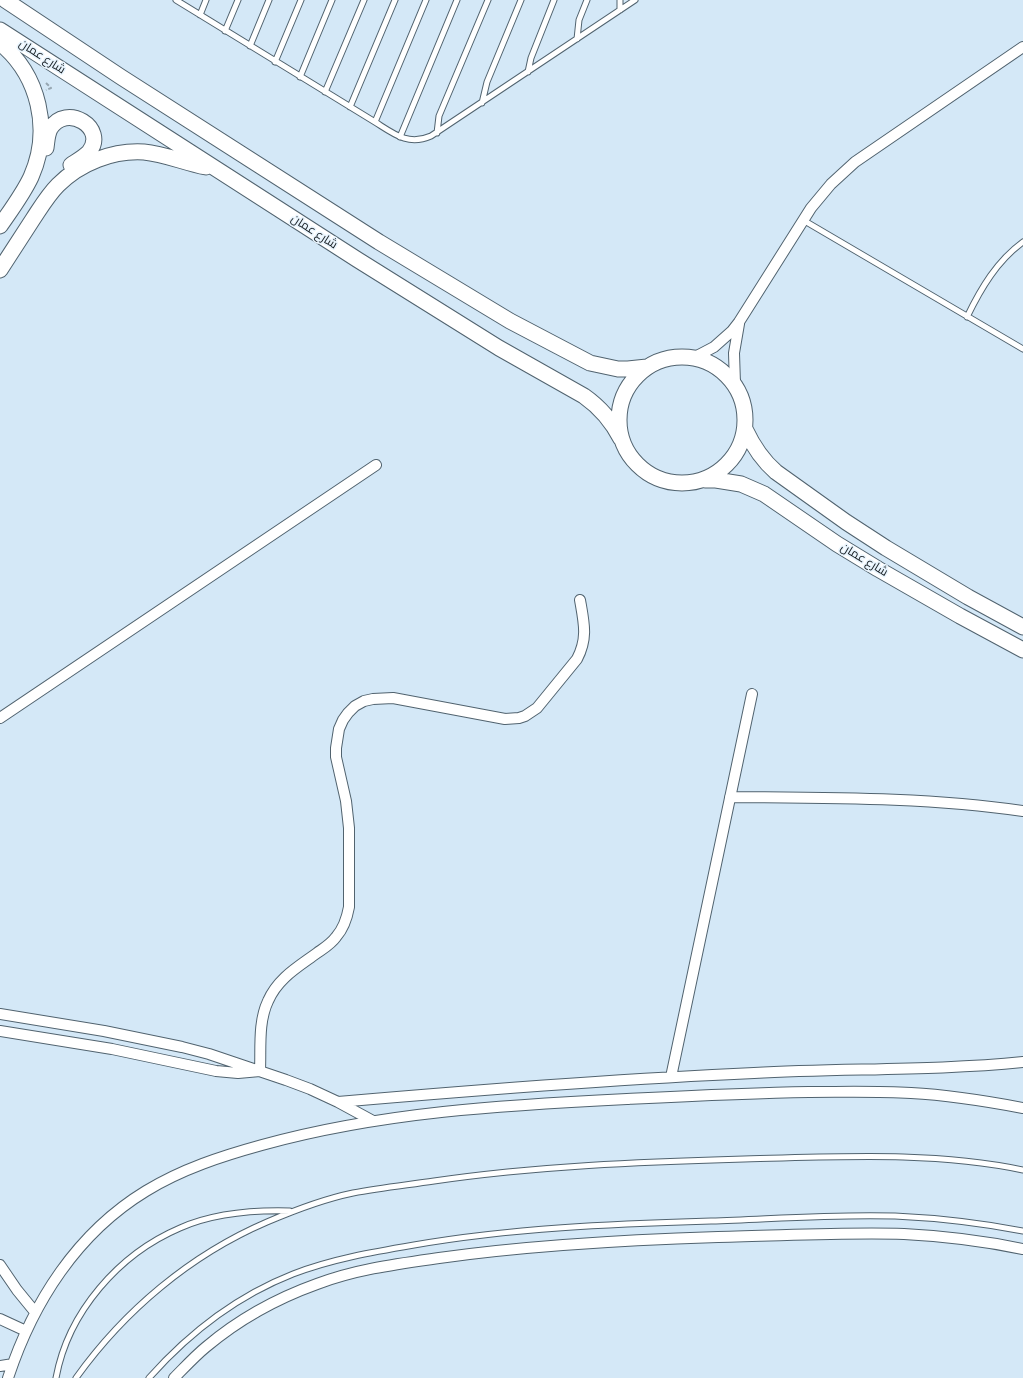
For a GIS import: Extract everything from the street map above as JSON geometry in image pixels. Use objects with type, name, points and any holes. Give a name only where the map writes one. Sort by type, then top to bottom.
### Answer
[{"type":"main road","points":[[5,0],[121,77],[379,242],[510,321],[590,363],[628,370],[647,367]]},
{"type":"main road","name":"شارع عمان","points":[[0,30],[358,260],[524,363],[584,396],[594,403],[606,415],[621,439]]},
{"type":"main road","points":[[0,43],[11,53],[25,72],[36,94],[39,108],[41,136],[32,176]]},
{"type":"main road","points":[[0,226],[43,159],[46,153],[48,134],[51,128],[55,123],[65,118],[70,117],[80,119],[90,128],[93,142],[89,152],[63,172],[60,176],[58,185]]},
{"type":"main road","points":[[0,270],[58,185],[76,171],[92,162],[108,156],[131,152],[154,153],[217,170]]},
{"type":"main road","points":[[669,358],[693,358],[705,361],[717,367],[735,384],[744,406],[746,418],[745,429],[742,443],[736,455],[716,474],[704,480],[690,483],[675,483],[661,480],[648,474],[636,464],[627,453],[621,439],[619,412],[622,399],[628,387],[636,376],[647,367],[669,358]]},
{"type":"main road","name":"شارع عمان","points":[[745,429],[755,448],[768,465],[833,513],[927,573],[1023,626]]},
{"type":"main road","name":"شارع عمان","points":[[704,480],[716,480],[741,484],[764,494],[837,544],[878,569],[1023,650]]},
{"type":"street","points":[[693,358],[724,340],[739,322],[802,220],[820,196],[855,162],[1023,47]]},
{"type":"street","points":[[735,384],[734,353],[739,322]]},
{"type":"street","points":[[0,718],[376,465]]},
{"type":"street","points":[[260,1071],[262,1024],[264,1013],[273,991],[281,980],[332,942],[341,931],[347,916],[349,907],[349,828],[346,801],[336,757],[339,729],[342,720],[348,713],[360,704],[373,699],[383,698],[403,699],[505,719],[519,718],[532,713],[542,703],[582,651],[585,632],[580,600]]},
{"type":"street","points":[[671,1077],[752,694]]},
{"type":"street","points":[[730,797],[915,801],[1023,811]]},
{"type":"street","points":[[0,1014],[104,1031],[182,1047],[298,1084],[338,1102],[373,1121]]},
{"type":"street","points":[[0,1031],[112,1049],[216,1071],[238,1073],[260,1071]]},
{"type":"street","points":[[338,1102],[543,1084],[757,1072],[954,1067],[1023,1062]]},
{"type":"street","points":[[8,1378],[26,1331],[56,1276],[82,1244],[101,1225],[128,1203],[162,1181],[200,1165],[242,1151],[322,1130],[373,1121],[530,1104],[754,1093],[859,1091],[912,1093],[953,1097],[1023,1108]]},
{"type":"street","points":[[174,1378],[205,1348],[226,1332],[253,1315],[293,1294],[317,1284],[354,1272],[413,1262],[478,1253],[594,1242],[652,1239],[874,1234],[937,1236],[1023,1249]]},
{"type":"street","points":[[0,1265],[17,1290],[35,1312]]},
{"type":"street","points":[[0,1319],[26,1331]]},
{"type":"street","points":[[0,1366],[13,1364]]},
{"type":"lane","points":[[176,0],[275,62],[400,137],[412,140],[419,140],[431,136],[635,0]]},
{"type":"lane","points":[[200,15],[206,0]]},
{"type":"lane","points":[[225,31],[238,0]]},
{"type":"lane","points":[[250,46],[269,0]]},
{"type":"lane","points":[[275,62],[301,0]]},
{"type":"lane","points":[[300,77],[332,0]]},
{"type":"lane","points":[[325,92],[364,0]]},
{"type":"lane","points":[[350,107],[395,0]]},
{"type":"lane","points":[[375,122],[426,0]]},
{"type":"lane","points":[[400,137],[458,0]]},
{"type":"lane","points":[[437,132],[439,116],[488,0]]},
{"type":"lane","points":[[482,103],[487,82],[521,0]]},
{"type":"lane","points":[[528,72],[531,58],[554,0]]},
{"type":"lane","points":[[577,39],[579,20],[587,0]]},
{"type":"lane","points":[[620,0],[620,10]]},
{"type":"lane","points":[[802,220],[1023,349]]},
{"type":"lane","points":[[967,317],[994,270],[1023,242]]},
{"type":"lane","points":[[76,1378],[97,1350],[117,1328],[158,1288],[184,1269],[237,1236],[293,1211],[322,1201],[361,1192],[471,1176],[592,1165],[652,1162],[877,1156],[947,1159],[1023,1170]]},
{"type":"lane","points":[[56,1378],[61,1354],[70,1333],[91,1298],[118,1269],[147,1246],[181,1227],[211,1218],[248,1212],[293,1211]]},
{"type":"lane","points":[[149,1378],[178,1347],[213,1318],[250,1294],[298,1272],[333,1261],[386,1249],[489,1234],[570,1226],[857,1216],[930,1218],[1023,1231]]}]
